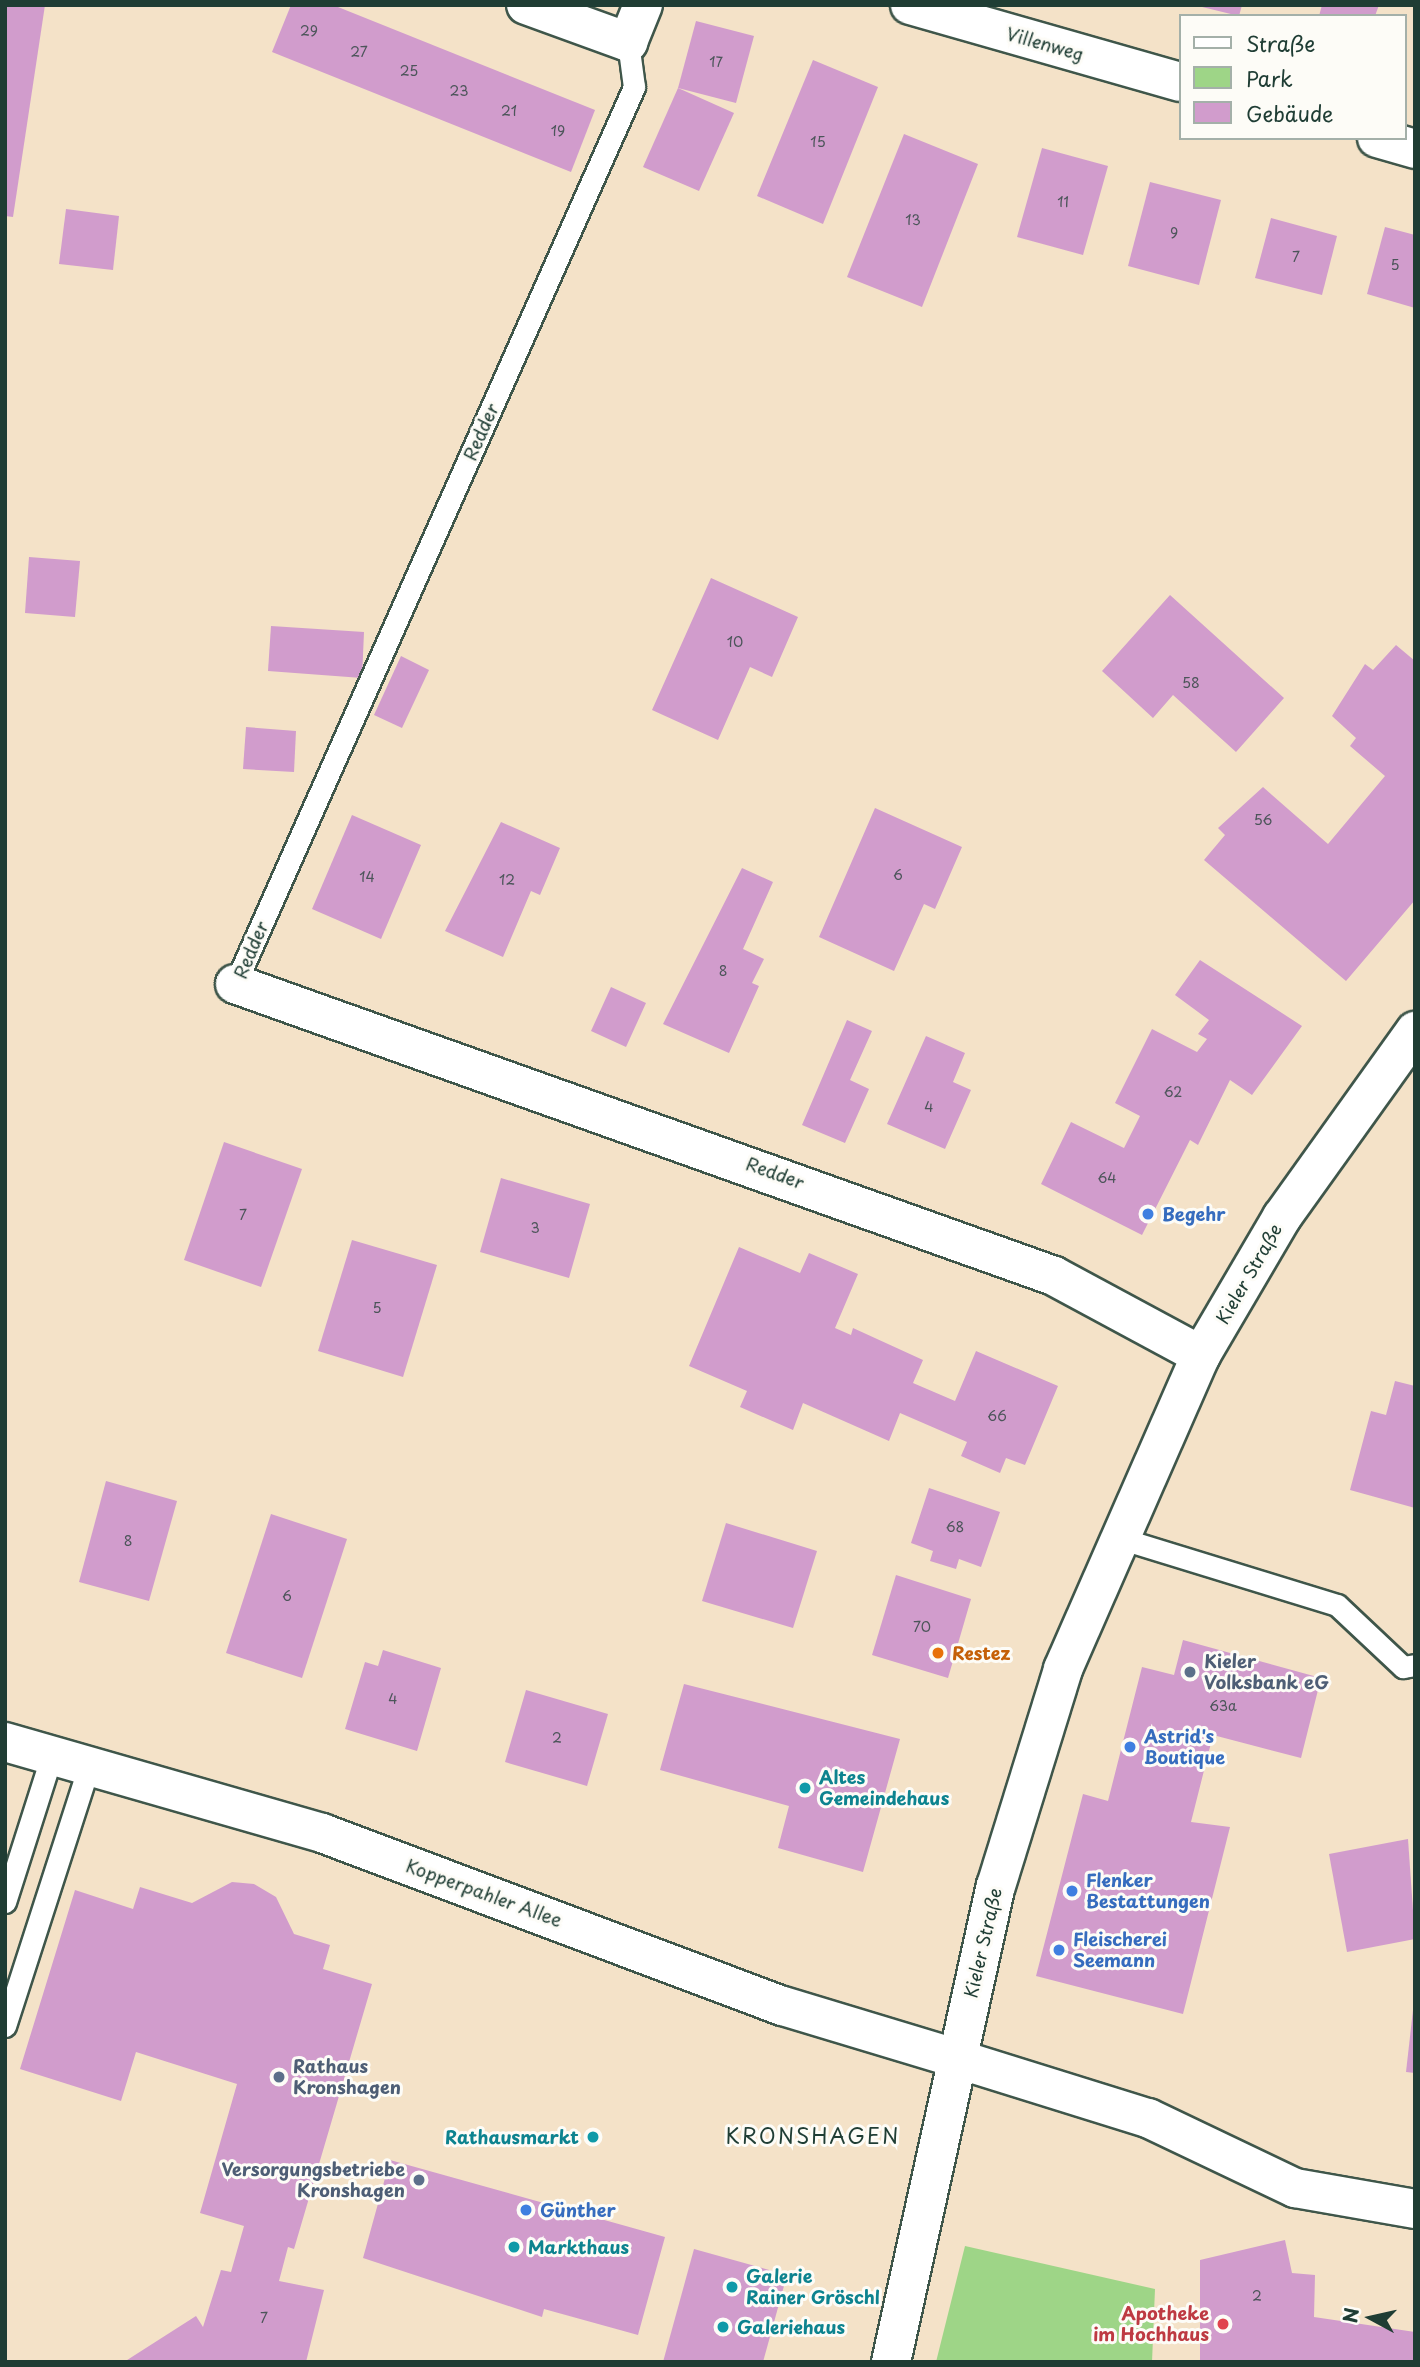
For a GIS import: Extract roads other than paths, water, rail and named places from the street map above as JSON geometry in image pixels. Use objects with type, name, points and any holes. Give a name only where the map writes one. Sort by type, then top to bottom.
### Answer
[{"type":"street","points":[[526,5],[628,42],[643,5]]},
{"type":"street","name":"Villenweg","points":[[910,5],[1178,81]]},
{"type":"street","points":[[1384,140],[1415,149]]},
{"type":"street","name":"Redder","points":[[235,984],[1054,1276],[1201,1355]]},
{"type":"street","name":"Kieler Straße","points":[[891,2362],[958,2059],[1034,1748],[1116,1537],[1201,1355],[1296,1196],[1415,1031]]},
{"type":"street","name":"Kopperpahler Allee","points":[[5,1742],[322,1833],[783,2006],[1148,2118],[1295,2188],[1415,2209]]},
{"type":"lane","name":"Redder","points":[[235,984],[634,88],[628,42]]},
{"type":"lane","points":[[1116,1537],[1337,1605],[1403,1667],[1415,1665]]},
{"type":"lane","points":[[5,1902],[52,1755]]},
{"type":"lane","points":[[5,2026],[89,1766]]},
{"type":"place","name":"Begehr","points":[[1148,1214]]},
{"type":"place","name":"Restez","points":[[938,1653]]},
{"type":"place","name":"Kieler Volksbank eG","points":[[1190,1672]]},
{"type":"place","name":"Astrid's Boutique","points":[[1130,1747]]},
{"type":"place","name":"Altes Gemeindehaus","points":[[805,1788]]},
{"type":"place","name":"Flenker Bestattungen","points":[[1072,1891]]},
{"type":"place","name":"Fleischerei Seemann","points":[[1059,1950]]},
{"type":"place","name":"Rathaus Kronshagen","points":[[279,2077]]},
{"type":"place","name":"Rathausmarkt","points":[[593,2137]]},
{"type":"place","name":"Versorgungsbetriebe Kronshagen","points":[[419,2180]]},
{"type":"place","name":"Günther","points":[[526,2210]]},
{"type":"place","name":"Markthaus","points":[[514,2247]]},
{"type":"place","name":"Galerie Rainer Gröschl","points":[[732,2287]]},
{"type":"place","name":"Apotheke im Hochhaus","points":[[1223,2324]]},
{"type":"place","name":"Galeriehaus","points":[[723,2327]]},
{"type":"district","name":"KRONSHAGEN","points":[[813,2135]]}]
